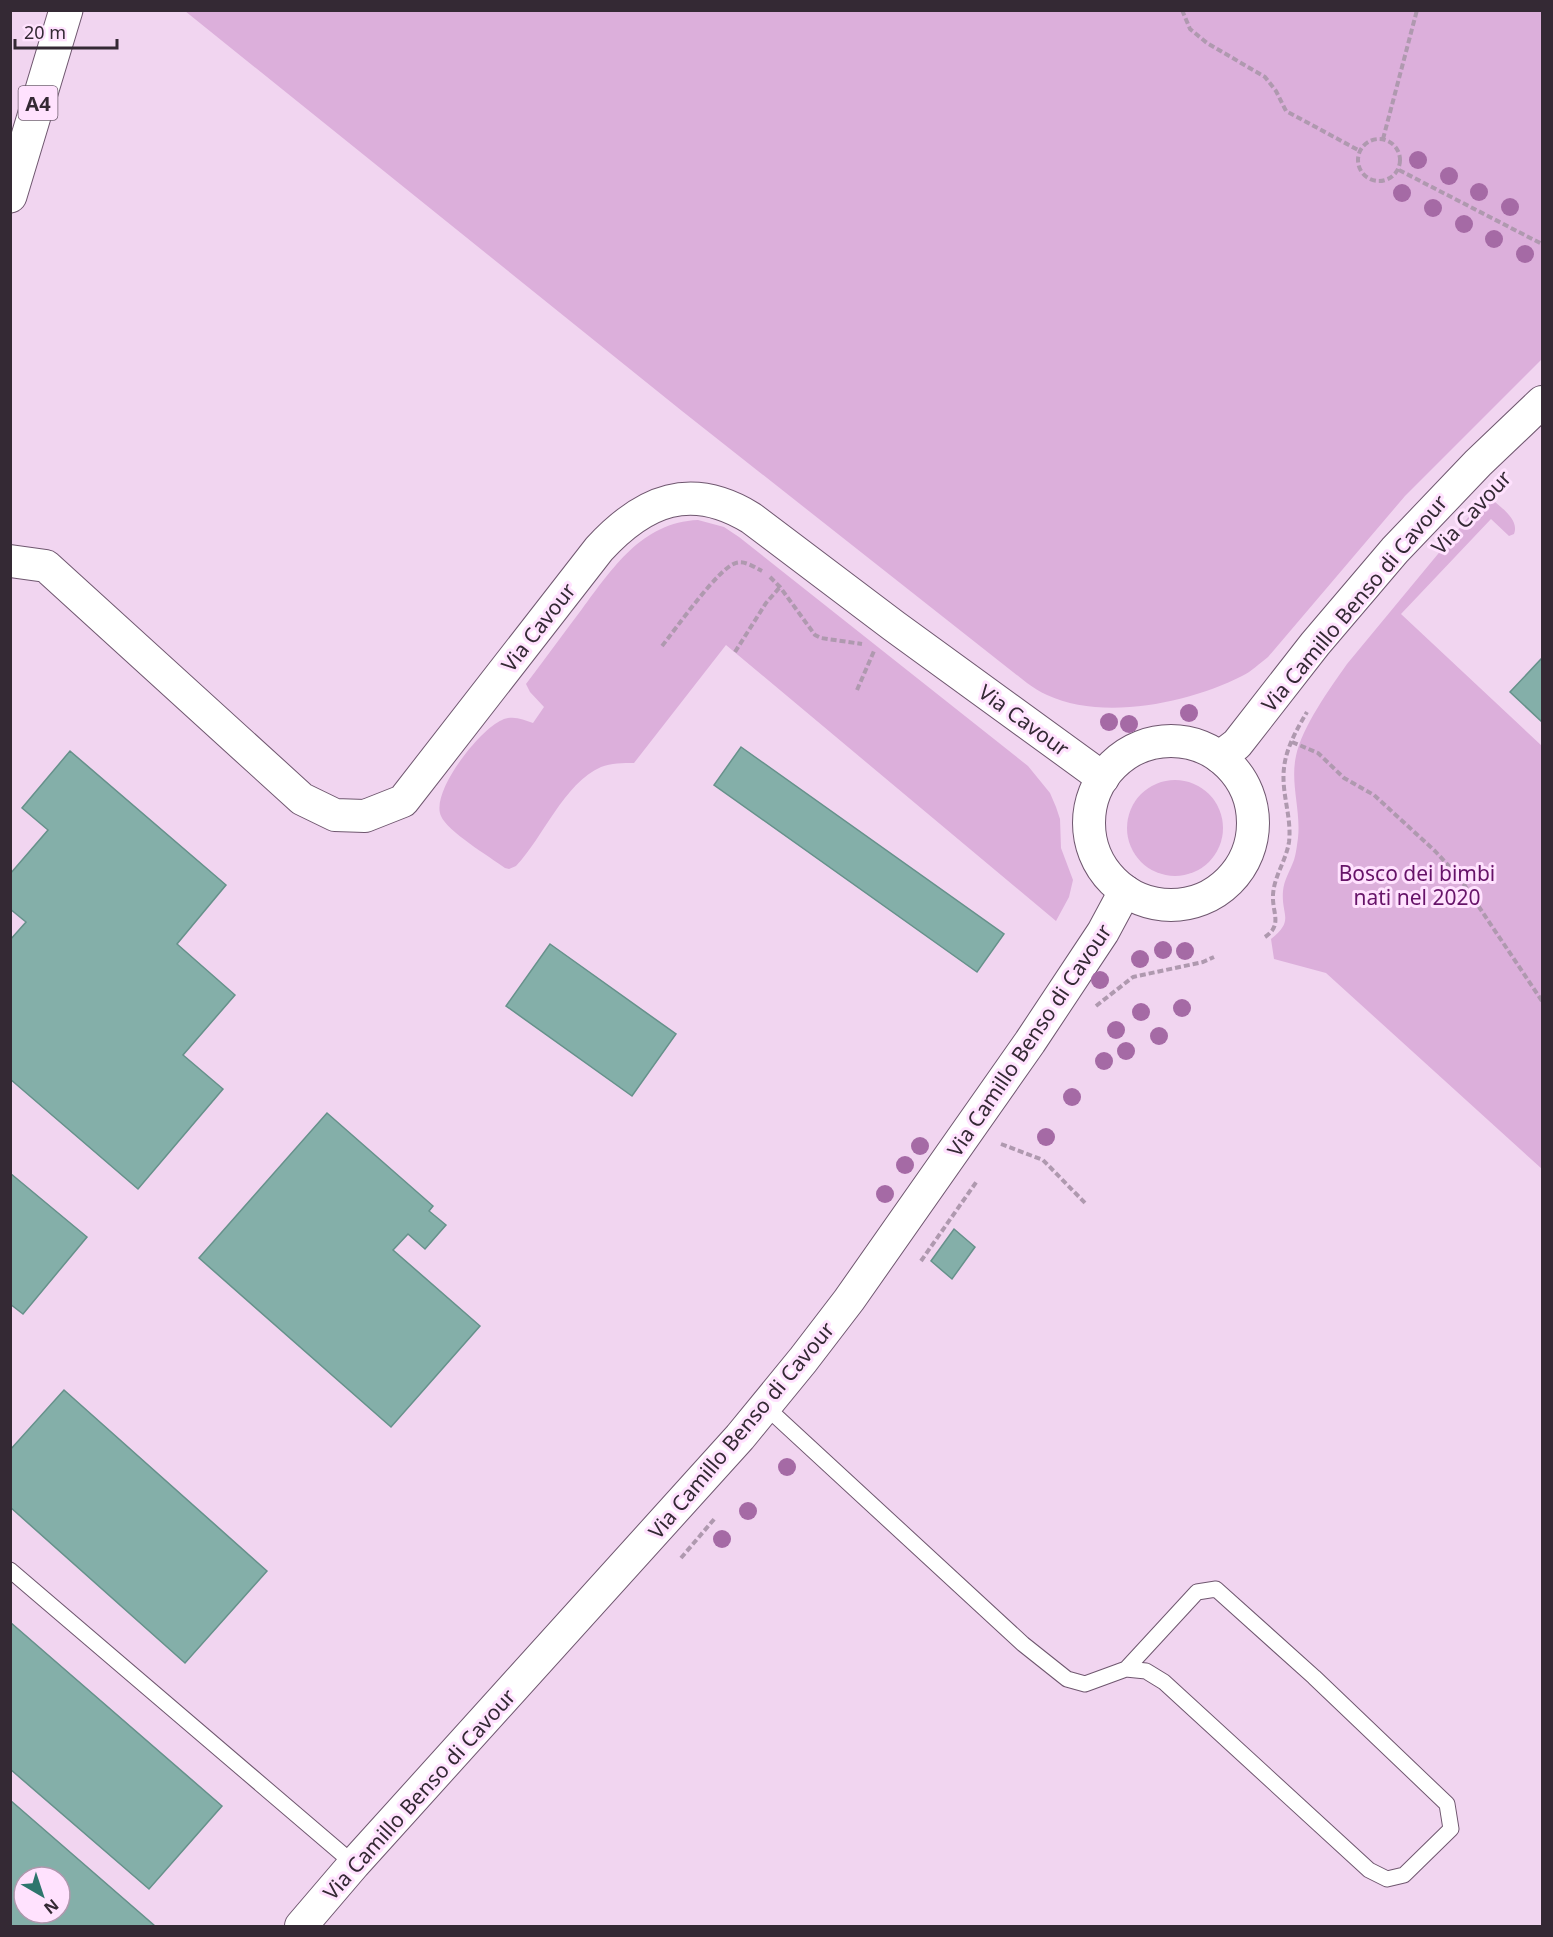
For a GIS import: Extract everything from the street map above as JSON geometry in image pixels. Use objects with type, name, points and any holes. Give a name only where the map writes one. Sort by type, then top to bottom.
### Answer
[{"type":"highway","name":"A4","points":[[10,196],[66,10]]},
{"type":"street","name":"Via Camillo Benso di Cavour","points":[[1220,757],[1236,744],[1322,635],[1395,550],[1463,477],[1542,402]]},
{"type":"street","name":"Via Cavour","points":[[10,561],[46,566],[302,799],[335,814],[365,816],[403,801],[599,549],[620,527],[666,502],[685,498],[715,500],[734,507],[751,518],[1102,778]]},
{"type":"street","points":[[1185,742],[1220,757],[1244,785],[1250,802],[1251,840],[1245,857],[1235,873],[1222,887],[1190,903],[1156,904],[1125,891],[1100,865],[1092,848],[1089,830],[1090,812],[1094,794],[1102,778],[1130,752],[1147,745],[1185,742]]},
{"type":"street","name":"Via Camillo Benso di Cavour","points":[[301,1926],[354,1864],[646,1543],[766,1407],[849,1300],[1023,1052],[1103,932],[1125,891]]},
{"type":"lane","points":[[766,1407],[1023,1644],[1067,1679],[1085,1684],[1126,1669],[1146,1671],[1164,1682],[1369,1870],[1387,1879],[1404,1875],[1451,1829],[1447,1804],[1314,1677],[1216,1589],[1197,1592],[1126,1669]]},
{"type":"lane","points":[[10,1570],[354,1864]]},
{"type":"path","points":[[1182,10],[1190,29],[1207,43],[1265,77],[1287,111],[1360,151]]},
{"type":"path","points":[[1383,139],[1417,10]]},
{"type":"path","points":[[1383,139],[1395,145],[1401,157],[1399,170],[1386,181],[1370,180],[1358,167],[1360,151],[1370,141],[1383,139]]},
{"type":"path","points":[[1399,170],[1542,244]]},
{"type":"path","points":[[662,646],[719,575],[731,565],[740,562],[762,571],[780,586],[815,635],[860,644],[875,650],[857,690]]},
{"type":"path","points":[[735,652],[766,603],[780,586]]},
{"type":"path","points":[[1264,937],[1272,932],[1275,926],[1273,897],[1275,881],[1289,842],[1289,815],[1283,782],[1284,768],[1292,742],[1311,706]]},
{"type":"path","points":[[1292,742],[1318,753],[1344,778],[1374,795],[1435,851],[1459,877],[1477,902],[1542,1001]]},
{"type":"path","points":[[1001,1144],[1043,1160],[1086,1204]]},
{"type":"green space","points":[[185,11],[1542,11],[1542,359],[1405,496],[1268,657],[1252,670],[1221,686],[1172,701],[1119,708],[1069,703],[1044,694],[1027,683],[682,411]]},
{"type":"green space","name":"Bosco dei bimbi nati nel 2020","points":[[1489,497],[1511,518],[1515,528],[1514,534],[1509,536],[1491,519],[1401,614],[1542,746],[1542,1169],[1326,973],[1274,959],[1271,939],[1285,922],[1284,887],[1295,858],[1299,828],[1294,766],[1304,733],[1317,708],[1347,664],[1471,514]]},
{"type":"green space","points":[[698,520],[724,527],[739,537],[1028,766],[1050,793],[1056,807],[1060,819],[1061,848],[1073,880],[1069,897],[1056,921],[726,645],[634,763],[601,767],[576,785],[516,866],[505,868],[451,829],[441,816],[440,805],[443,792],[459,762],[482,735],[502,720],[514,718],[533,723],[544,707],[526,684],[593,594],[630,550],[645,538],[660,529]]},
{"type":"green space","points":[[1175,780],[1193,783],[1209,794],[1220,810],[1223,828],[1220,846],[1209,862],[1193,873],[1175,876],[1157,873],[1141,862],[1130,846],[1127,828],[1130,810],[1141,794],[1157,783]]},
{"type":"building","points":[[1542,658],[1542,722],[1510,692]]},
{"type":"building","points":[[741,747],[1004,934],[977,972],[714,785]]},
{"type":"building","points":[[70,751],[226,885],[177,944],[235,995],[183,1055],[223,1089],[138,1189],[10,1079],[10,940],[26,922],[10,909],[10,874],[48,830],[22,808]]},
{"type":"building","points":[[550,944],[676,1034],[632,1096],[506,1006]]},
{"type":"building","points":[[327,1113],[433,1206],[429,1211],[446,1225],[425,1249],[408,1234],[393,1250],[480,1326],[391,1427],[199,1258]]},
{"type":"building","points":[[10,1173],[87,1237],[23,1314],[10,1304]]},
{"type":"building","points":[[954,1229],[975,1247],[952,1279],[931,1261]]},
{"type":"building","points":[[64,1390],[267,1571],[185,1663],[10,1507],[10,1450]]},
{"type":"building","points":[[10,1622],[222,1806],[149,1889],[10,1769]]},
{"type":"building","points":[[10,1800],[155,1926],[10,1926]]}]
